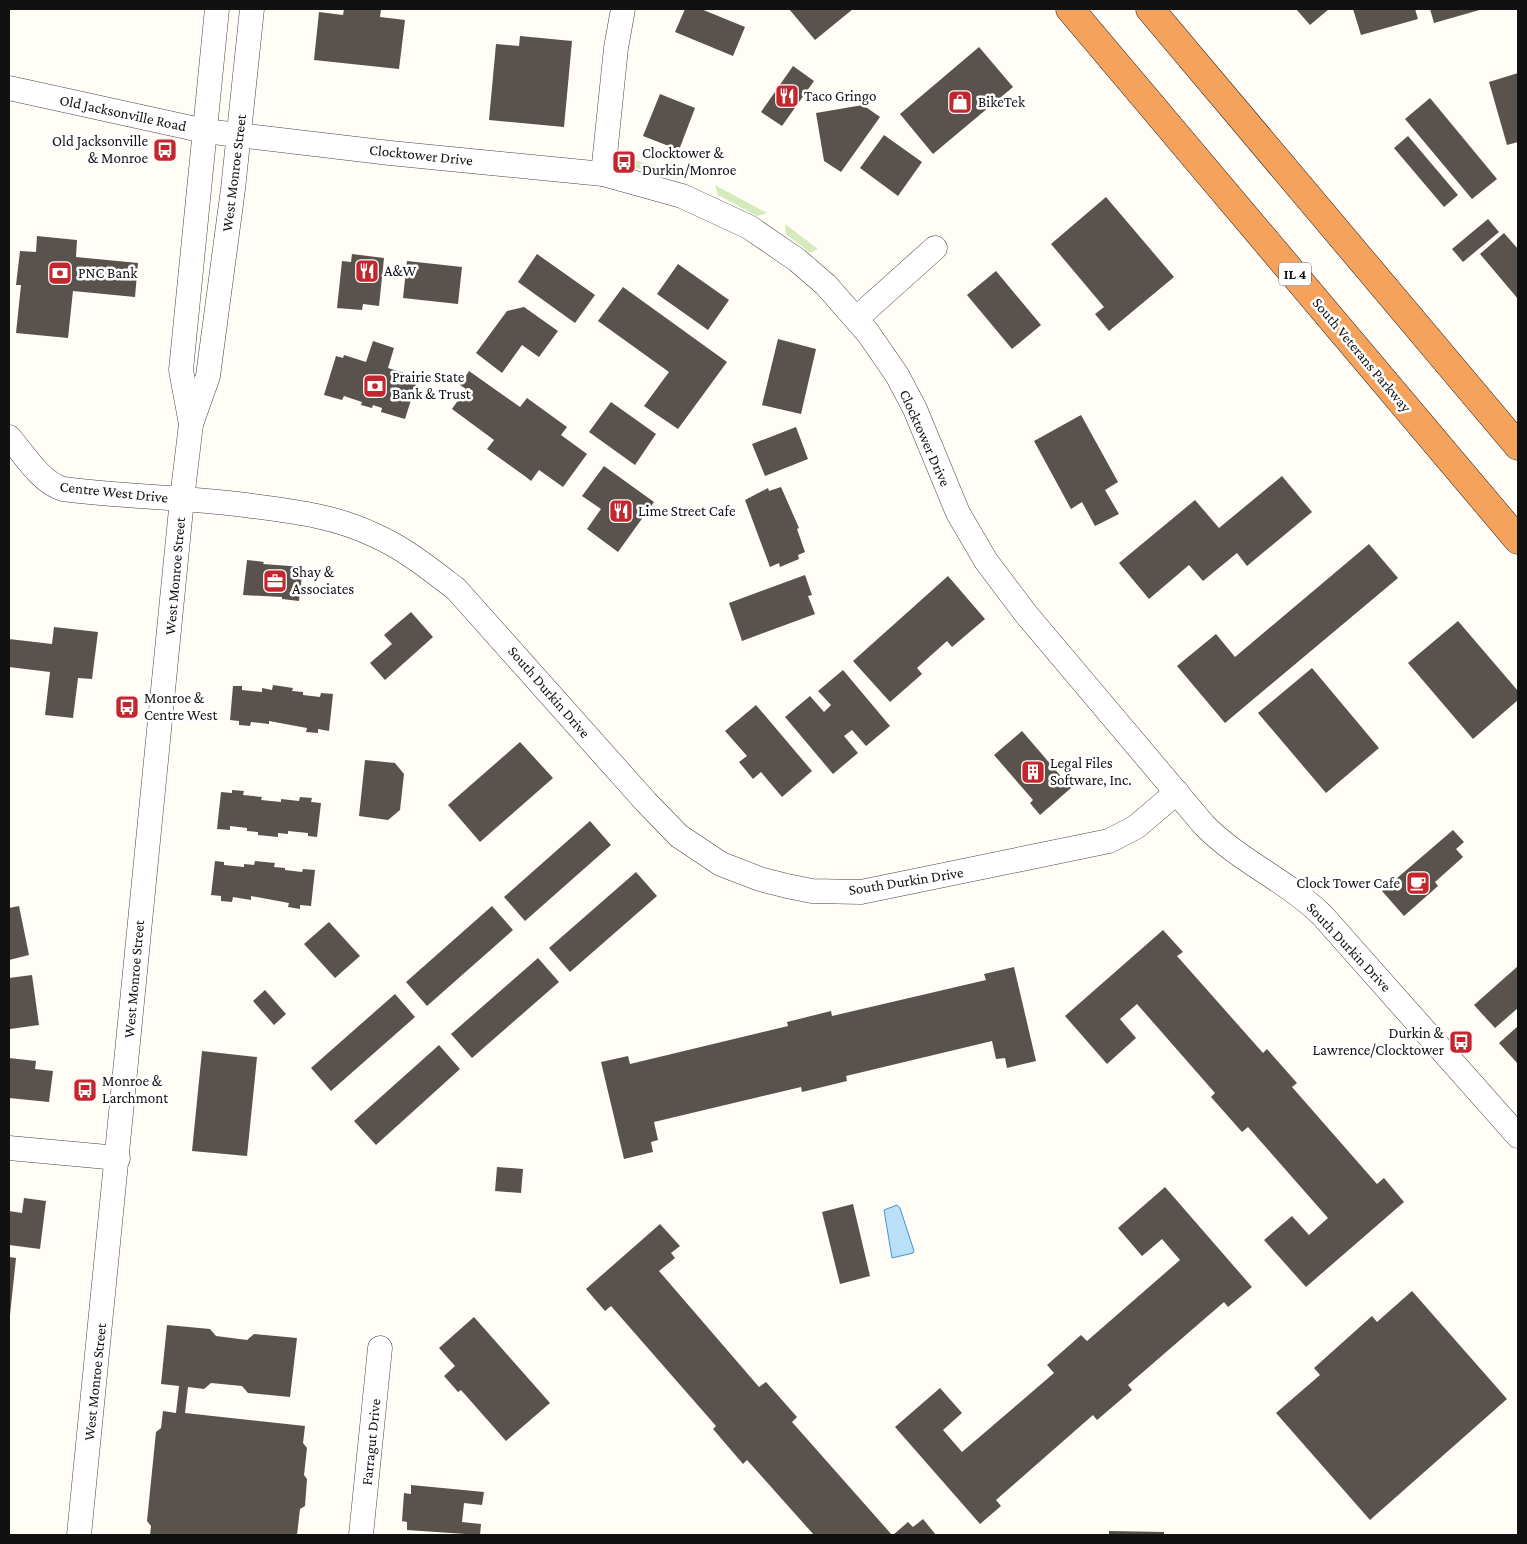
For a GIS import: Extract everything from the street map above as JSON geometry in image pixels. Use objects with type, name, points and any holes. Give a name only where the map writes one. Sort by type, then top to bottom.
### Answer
[{"type":"highway","name":"South Veterans Parkway","points":[[1070,9],[1518,540]]},
{"type":"highway","points":[[1150,9],[1518,446]]},
{"type":"street","name":"West Monroe Street","points":[[191,424],[180,370],[218,9]]},
{"type":"street","name":"West Monroe Street","points":[[79,1535],[118,1158],[138,936],[182,499],[191,424],[208,376],[252,9]]},
{"type":"street","points":[[603,174],[616,48],[623,9]]},
{"type":"street","name":"Old Jacksonville Road","points":[[9,88],[205,131],[238,135]]},
{"type":"street","name":"Clocktower Drive","points":[[238,135],[603,174],[682,196],[748,227],[797,260],[826,285],[857,318],[881,351],[915,409],[958,513],[986,561],[1026,614],[1177,792]]},
{"type":"street","points":[[857,318],[935,248]]},
{"type":"street","name":"Centre West Drive","points":[[9,437],[53,486],[86,492],[182,499]]},
{"type":"street","name":"South Durkin Drive","points":[[182,499],[284,509],[331,519],[373,534],[419,561],[456,589],[476,610],[621,775],[679,836],[721,864],[773,883],[812,891],[861,892],[1109,841],[1136,827],[1177,792],[1220,842],[1288,887],[1322,915],[1518,1136]]},
{"type":"street","points":[[9,1148],[118,1158]]},
{"type":"street","name":"Farragut Drive","points":[[361,1535],[380,1348]]},
{"type":"green space","points":[[619,156],[688,174],[677,179],[626,165]]},
{"type":"green space","points":[[715,185],[767,213],[757,216],[718,195]]},
{"type":"green space","points":[[785,224],[818,249],[810,253],[786,234]]},
{"type":"water","points":[[897,1205],[900,1208],[914,1251],[913,1253],[892,1258],[884,1210]]},
{"type":"building","points":[[344,9],[381,9],[380,17],[405,20],[399,69],[314,60],[319,12],[343,15]]},
{"type":"building","points":[[685,9],[701,9],[745,27],[733,56],[675,32]]},
{"type":"building","points":[[789,9],[853,9],[815,40]]},
{"type":"building","points":[[1296,9],[1329,9],[1310,25]]},
{"type":"building","points":[[1353,9],[1415,9],[1418,19],[1361,35]]},
{"type":"building","points":[[1430,9],[1483,9],[1434,23]]},
{"type":"building","points":[[520,36],[572,41],[564,127],[489,120],[496,44],[519,46]]},
{"type":"building","points":[[979,47],[1013,87],[933,154],[900,114]]},
{"type":"building","points":[[793,66],[814,81],[782,126],[761,112]]},
{"type":"building","points":[[1518,73],[1518,142],[1507,145],[1489,82]]},
{"type":"building","points":[[660,94],[695,108],[679,150],[643,136]]},
{"type":"building","points":[[1430,98],[1497,179],[1472,199],[1405,119]]},
{"type":"building","points":[[863,105],[880,117],[841,172],[824,161],[816,113]]},
{"type":"building","points":[[884,135],[922,162],[898,196],[860,168]]},
{"type":"building","points":[[1408,136],[1458,195],[1444,207],[1394,148]]},
{"type":"building","points":[[1106,197],[1174,277],[1109,331],[1095,314],[1104,307],[1051,244]]},
{"type":"building","points":[[1488,219],[1499,232],[1463,262],[1452,249]]},
{"type":"building","points":[[1504,233],[1518,249],[1518,299],[1480,254]]},
{"type":"building","points":[[37,236],[77,240],[76,257],[138,263],[135,297],[73,291],[68,338],[16,333],[21,285],[16,285],[20,251],[36,252]]},
{"type":"building","points":[[352,254],[384,258],[379,306],[363,304],[362,310],[337,308],[342,261],[351,262]]},
{"type":"building","points":[[537,254],[595,295],[575,323],[518,282]]},
{"type":"building","points":[[407,261],[462,267],[458,304],[403,298]]},
{"type":"building","points":[[678,264],[729,300],[708,330],[657,294]]},
{"type":"building","points":[[996,271],[1041,325],[1012,349],[967,295]]},
{"type":"building","points":[[623,287],[727,362],[678,429],[644,406],[669,372],[598,321]]},
{"type":"building","points":[[524,307],[558,331],[539,357],[522,345],[502,373],[476,353],[507,311]]},
{"type":"building","points":[[778,339],[816,349],[801,414],[762,405]]},
{"type":"building","points":[[373,341],[394,348],[388,368],[411,375],[410,378],[417,381],[405,419],[381,412],[382,408],[373,405],[372,408],[361,405],[362,402],[344,396],[342,400],[324,395],[336,356],[343,358],[344,355],[366,362]]},
{"type":"building","points":[[469,371],[520,407],[527,398],[567,427],[561,435],[587,454],[563,487],[539,470],[531,481],[487,449],[494,440],[452,409],[466,389],[460,385]]},
{"type":"building","points":[[611,402],[656,434],[635,465],[589,432]]},
{"type":"building","points":[[1081,415],[1118,482],[1105,490],[1119,514],[1095,526],[1082,502],[1071,509],[1034,441]]},
{"type":"building","points":[[796,427],[808,459],[765,476],[752,444]]},
{"type":"building","points":[[604,466],[654,502],[618,552],[587,529],[601,509],[582,496]]},
{"type":"building","points":[[1282,476],[1312,512],[1247,566],[1237,553],[1203,581],[1189,565],[1149,599],[1119,563],[1195,500],[1219,528]]},
{"type":"building","points":[[781,487],[799,528],[797,529],[805,552],[798,555],[799,559],[780,567],[779,563],[770,567],[745,500],[768,488],[769,491]]},
{"type":"building","points":[[1369,544],[1398,578],[1225,723],[1177,666],[1216,634],[1235,657]]},
{"type":"building","points":[[247,560],[264,562],[263,564],[303,567],[299,601],[282,599],[282,597],[243,595]]},
{"type":"building","points":[[805,575],[812,595],[808,596],[815,614],[742,641],[729,603]]},
{"type":"building","points":[[948,576],[985,619],[952,647],[947,641],[917,668],[922,674],[890,702],[853,661]]},
{"type":"building","points":[[411,612],[433,637],[385,680],[370,663],[392,644],[384,635]]},
{"type":"building","points":[[1458,621],[1518,691],[1518,700],[1473,739],[1408,663]]},
{"type":"building","points":[[54,627],[98,632],[92,679],[78,678],[73,718],[45,715],[50,672],[9,667],[9,639],[52,644]]},
{"type":"building","points":[[1312,668],[1379,748],[1326,793],[1258,713]]},
{"type":"building","points":[[843,670],[890,726],[866,746],[852,730],[844,736],[858,753],[833,774],[785,717],[810,696],[824,712],[831,705],[818,691]]},
{"type":"building","points":[[273,685],[293,688],[292,691],[303,692],[303,695],[320,697],[321,693],[333,694],[329,731],[318,729],[318,733],[306,732],[307,728],[269,721],[269,724],[251,722],[250,726],[239,725],[239,721],[230,720],[233,686],[242,686],[242,690],[262,692],[262,688],[272,690]]},
{"type":"building","points":[[756,705],[812,771],[782,797],[761,772],[753,779],[739,762],[747,756],[725,731]]},
{"type":"building","name":"Legal Files Software, Inc.","points":[[1022,731],[1071,788],[1040,815],[1030,803],[1033,800],[994,755]]},
{"type":"building","points":[[520,742],[553,778],[480,842],[448,805]]},
{"type":"building","points":[[365,760],[395,763],[404,774],[400,810],[388,820],[359,816]]},
{"type":"building","points":[[232,790],[244,791],[243,795],[262,797],[261,800],[281,802],[281,799],[299,801],[300,797],[312,798],[311,802],[321,803],[317,837],[308,836],[308,833],[288,831],[288,834],[278,833],[278,837],[258,835],[258,832],[247,831],[247,828],[230,826],[230,830],[217,829],[221,792],[232,793]]},
{"type":"building","points":[[590,821],[611,845],[525,921],[504,897]]},
{"type":"building","points":[[1453,830],[1464,842],[1456,849],[1463,857],[1435,882],[1438,886],[1404,916],[1382,891]]},
{"type":"building","points":[[215,861],[224,862],[224,865],[244,867],[244,864],[254,865],[255,861],[275,863],[274,867],[285,868],[285,870],[302,872],[303,869],[315,870],[311,906],[300,905],[300,909],[288,907],[289,903],[251,896],[251,900],[233,897],[232,902],[221,901],[221,896],[211,895]]},
{"type":"building","points":[[636,872],[657,896],[570,972],[549,948]]},
{"type":"building","points":[[19,906],[29,955],[9,960],[9,908]]},
{"type":"building","points":[[492,906],[513,930],[427,1006],[406,982]]},
{"type":"building","points":[[329,922],[360,956],[335,978],[304,944]]},
{"type":"building","points":[[1163,930],[1183,952],[1177,956],[1263,1053],[1267,1049],[1297,1083],[1292,1087],[1377,1184],[1384,1178],[1404,1202],[1306,1287],[1264,1240],[1292,1216],[1309,1235],[1328,1218],[1248,1127],[1242,1132],[1211,1097],[1215,1093],[1137,1004],[1120,1019],[1136,1038],[1107,1064],[1065,1016]]},
{"type":"building","points":[[538,958],[559,982],[472,1058],[451,1034]]},
{"type":"building","points":[[1518,966],[1518,1008],[1495,1028],[1474,1005]]},
{"type":"building","points":[[1014,967],[1036,1061],[1007,1068],[1005,1058],[996,1059],[992,1041],[846,1076],[847,1081],[802,1092],[801,1087],[654,1122],[658,1140],[651,1142],[653,1152],[624,1159],[601,1062],[628,1056],[630,1064],[788,1026],[787,1022],[831,1011],[832,1016],[986,980],[984,974]]},
{"type":"building","points":[[32,975],[39,1025],[10,1029],[9,978]]},
{"type":"building","points":[[265,990],[286,1014],[274,1025],[253,1001]]},
{"type":"building","points":[[395,994],[415,1017],[331,1091],[311,1068]]},
{"type":"building","points":[[1518,1026],[1518,1064],[1499,1043]]},
{"type":"building","points":[[439,1045],[460,1069],[376,1145],[354,1121]]},
{"type":"building","points":[[202,1051],[257,1057],[247,1156],[192,1151]]},
{"type":"building","points":[[9,1058],[36,1061],[35,1069],[53,1071],[49,1102],[9,1098]]},
{"type":"building","points":[[497,1167],[523,1169],[521,1193],[495,1191]]},
{"type":"building","points":[[1165,1187],[1252,1287],[1228,1307],[1224,1302],[1128,1385],[1132,1390],[1097,1420],[1093,1415],[996,1500],[1001,1506],[980,1524],[895,1427],[940,1388],[962,1413],[943,1430],[962,1452],[1054,1373],[1047,1365],[1081,1335],[1087,1341],[1180,1260],[1162,1239],[1142,1256],[1118,1228]]},
{"type":"building","points":[[24,1198],[46,1201],[40,1249],[9,1245],[9,1211],[22,1213]]},
{"type":"building","points":[[853,1204],[870,1276],[840,1284],[822,1212]]},
{"type":"building","points":[[660,1224],[680,1246],[671,1253],[675,1258],[659,1271],[759,1387],[766,1382],[797,1417],[792,1422],[892,1535],[814,1535],[747,1460],[743,1464],[713,1429],[716,1426],[611,1306],[605,1311],[586,1289]]},
{"type":"building","points":[[9,1257],[16,1258],[10,1315],[9,1315]]},
{"type":"building","points":[[1412,1291],[1507,1399],[1370,1520],[1276,1413],[1320,1375],[1314,1368],[1372,1316],[1377,1322]]},
{"type":"building","points":[[474,1317],[550,1403],[506,1441],[461,1390],[458,1392],[444,1376],[455,1366],[439,1348]]},
{"type":"building","points":[[167,1325],[210,1329],[216,1336],[247,1340],[254,1334],[297,1338],[290,1397],[248,1393],[242,1386],[211,1383],[204,1389],[188,1387],[185,1413],[305,1426],[303,1443],[307,1448],[304,1475],[307,1479],[305,1506],[300,1509],[297,1535],[150,1535],[151,1526],[147,1521],[156,1432],[161,1428],[163,1411],[176,1413],[179,1386],[161,1384]]},
{"type":"building","points":[[411,1485],[484,1492],[482,1505],[464,1503],[462,1522],[481,1524],[480,1535],[407,1530],[407,1522],[402,1521],[404,1493],[411,1494]]},
{"type":"building","points":[[923,1519],[936,1535],[893,1535],[908,1522],[913,1527]]},
{"type":"building","points":[[1109,1531],[1164,1532],[1164,1535],[1109,1535]]},
{"type":"place","name":"Taco Gringo","points":[[787,96]]},
{"type":"place","name":"BikeTek","points":[[960,102]]},
{"type":"place","name":"Old Jacksonville & Monroe","points":[[165,150]]},
{"type":"place","name":"Clocktower & Durkin/Monroe","points":[[624,162]]},
{"type":"place","name":"A&W","points":[[367,271]]},
{"type":"place","name":"PNC Bank","points":[[60,273]]},
{"type":"place","name":"Prairie State Bank & Trust","points":[[375,386]]},
{"type":"place","name":"Lime Street Cafe","points":[[621,511]]},
{"type":"place","name":"Shay & Associates","points":[[275,581]]},
{"type":"place","name":"Monroe & Centre West","points":[[127,707]]},
{"type":"place","name":"Legal Files Software, Inc.","points":[[1033,772]]},
{"type":"place","name":"Clock Tower Cafe","points":[[1418,883]]},
{"type":"place","name":"Durkin & Lawrence/Clocktower","points":[[1461,1042]]},
{"type":"place","name":"Monroe & Larchmont","points":[[85,1090]]}]
